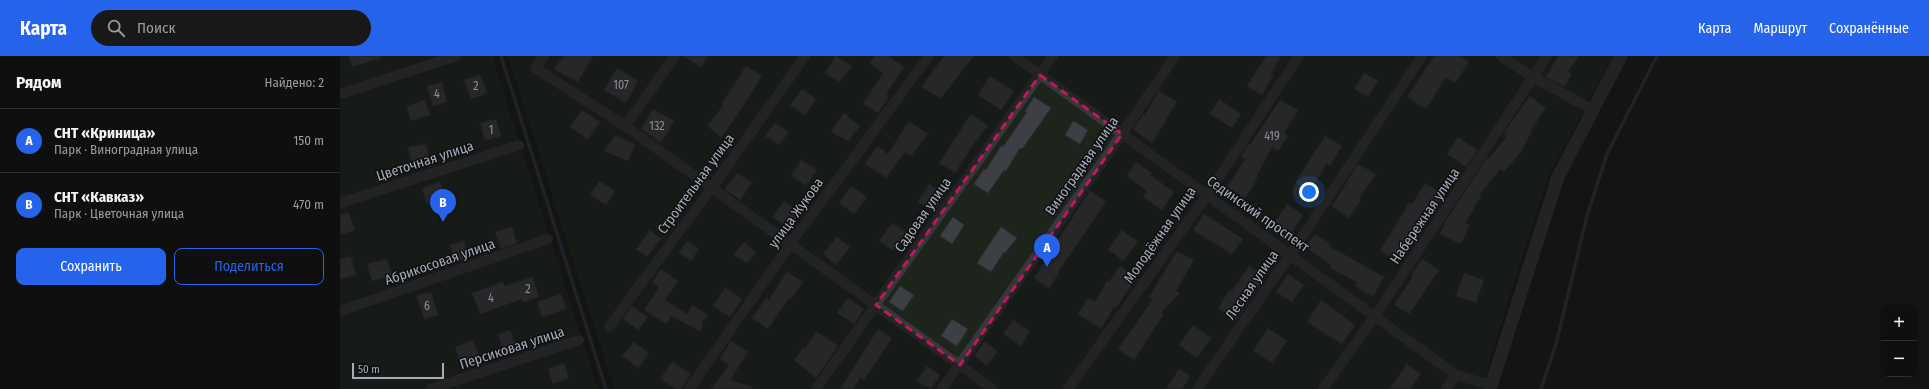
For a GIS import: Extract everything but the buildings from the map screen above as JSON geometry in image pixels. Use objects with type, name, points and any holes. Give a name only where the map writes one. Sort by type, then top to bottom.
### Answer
[{"type":"street","points":[[340,94],[456,56]]},
{"type":"street","points":[[544,56],[535,68],[625,126],[711,189],[791,243],[993,389]]},
{"type":"street","points":[[625,126],[675,56]]},
{"type":"street","name":"Строительная улица","points":[[609,327],[711,189],[805,56]]},
{"type":"street","name":"улица Жукова","points":[[689,389],[791,243],[928,56]]},
{"type":"street","name":"Сединский проспект","points":[[1014,56],[1456,375],[1490,387]]},
{"type":"street","name":"Садовая улица","points":[[816,389],[1052,56]]},
{"type":"street","name":"Виноградная улица","points":[[942,389],[1122,134],[1175,56]]},
{"type":"street","name":"Молодёжная улица","points":[[1068,389],[1207,195],[1299,56]]},
{"type":"street","name":"Лесная улица","points":[[1197,389],[1290,255],[1422,56]]},
{"type":"street","points":[[1501,56],[1533,77],[1593,110]]},
{"type":"street","name":"Набережная улица","points":[[1323,389],[1375,316],[1547,56]]},
{"type":"street","points":[[1490,387],[1558,177],[1621,56]]},
{"type":"street","name":"Цветочная улица","points":[[340,203],[519,145]]},
{"type":"street","name":"Абрикосовая улица","points":[[340,310],[548,239]]},
{"type":"street","name":"Персиковая улица","points":[[430,389],[579,340]]},
{"type":"street","points":[[1446,389],[1456,375]]},
{"type":"highlighted area","points":[[1040,75],[1122,134],[960,365],[876,305]]},
{"type":"shaded area","points":[[340,56],[492,56],[598,389],[340,389]]},
{"type":"shaded area","points":[[508,56],[1612,56],[1547,179],[1491,356],[1483,389],[614,389]]},
{"type":"waterway","points":[[501,56],[606,389]]},
{"type":"waterway","points":[[1541,389],[1556,344],[1587,216],[1607,154],[1657,56]]},
{"type":"place","name":"СНТ «Кавказ»","points":[[443,222]]},
{"type":"place","name":"СНТ «Криница»","points":[[1047,267]]}]
